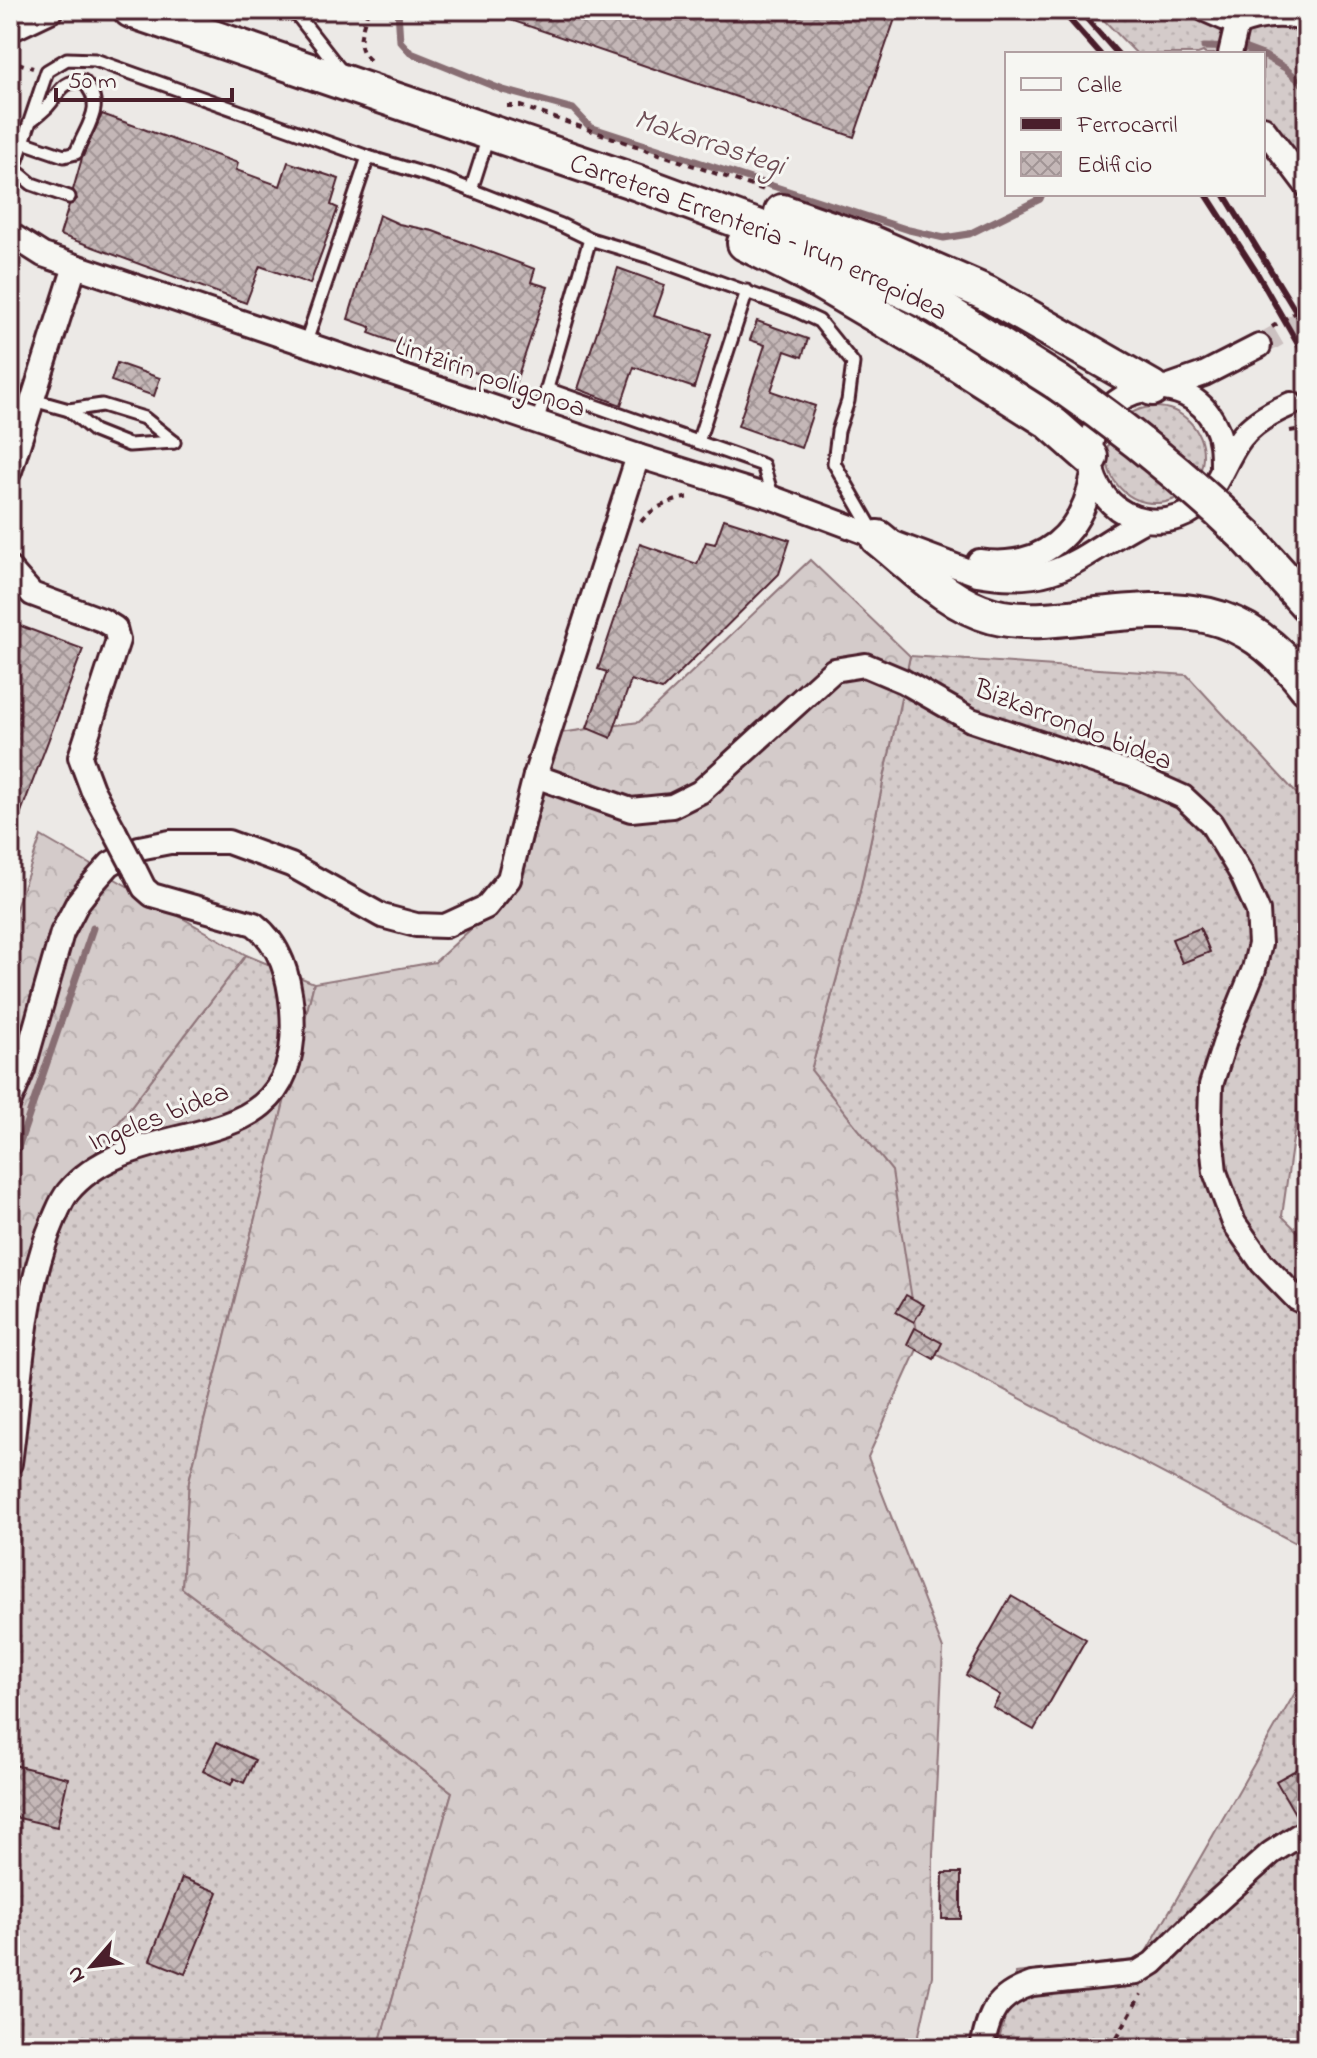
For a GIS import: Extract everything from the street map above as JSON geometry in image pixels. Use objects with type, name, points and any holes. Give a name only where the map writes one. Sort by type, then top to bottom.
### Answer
[{"type":"main road","name":"Carretera Errenteria – Irun errepidea","points":[[131,10],[168,17],[353,85],[638,183],[819,250],[938,307],[1057,382],[1154,453],[1201,492],[1247,537],[1307,604]]},
{"type":"main road","points":[[542,150],[567,180],[717,231],[805,273],[1049,421],[1091,465]]},
{"type":"main road","points":[[638,183],[677,176],[871,243],[986,293],[1158,388]]},
{"type":"main road","points":[[883,540],[948,595],[991,615],[1027,621],[1144,610],[1196,612],[1259,638],[1277,652],[1307,687]]},
{"type":"street","points":[[10,30],[52,10]]},
{"type":"street","points":[[1205,10],[1234,39],[1252,18],[1282,16],[1307,21]]},
{"type":"street","points":[[1265,131],[1307,186]]},
{"type":"street","name":"Lintzirin poligonoa","points":[[10,234],[43,255],[537,423],[773,498],[977,574],[1011,578],[1063,569],[1145,520]]},
{"type":"street","points":[[10,471],[75,266]]},
{"type":"street","points":[[1259,346],[1204,374],[1158,388],[1135,391],[1107,409],[1091,440],[1091,465],[1100,490],[1112,505],[1128,515],[1163,521],[1179,517],[1207,498],[1222,466],[1242,435],[1260,420],[1291,404]]},
{"type":"street","points":[[1158,388],[1185,394],[1203,407],[1219,434],[1222,466]]},
{"type":"street","points":[[10,1101],[23,1070],[62,933],[78,902],[110,864],[139,848],[170,842],[228,842],[291,865],[382,916],[416,925],[445,926],[486,907],[509,879],[535,776],[638,456]]},
{"type":"street","name":"Lintzirin poligonoa","points":[[883,540],[982,561],[1016,561],[1032,557],[1055,544],[1074,525],[1084,509],[1091,465]]},
{"type":"street","name":"Ingeles bidea","points":[[10,569],[32,594],[102,620],[115,628],[118,640],[80,757],[92,789],[144,888],[152,895],[254,924],[267,934],[280,956],[290,983],[294,1035],[288,1073],[275,1095],[212,1130],[139,1148],[111,1159],[81,1178],[65,1195],[39,1261],[30,1300],[10,1463]]},
{"type":"street","name":"Bizkarrondo bidea","points":[[535,776],[631,810],[672,806],[700,792],[834,670],[865,665],[903,681],[971,720],[1132,774],[1183,797],[1211,823],[1241,873],[1258,911],[1260,944],[1254,969],[1211,1085],[1210,1123],[1215,1172],[1234,1223],[1262,1263],[1297,1299],[1307,1304]]},
{"type":"street","points":[[982,2048],[988,2019],[997,2005],[1017,1990],[1032,1984],[1137,1973],[1168,1950],[1271,1853],[1307,1830]]},
{"type":"lane","points":[[280,10],[293,13],[353,85]]},
{"type":"lane","points":[[69,197],[32,184],[12,170],[47,71],[67,59],[95,60],[368,157],[471,190],[590,239],[747,291],[819,321],[853,363],[834,463],[883,540]]},
{"type":"lane","points":[[23,142],[64,156],[76,153],[96,102],[94,93],[83,81],[61,85],[49,105],[30,122]]},
{"type":"lane","points":[[471,190],[490,132]]},
{"type":"lane","points":[[306,342],[368,157]]},
{"type":"lane","points":[[537,423],[590,239]]},
{"type":"lane","points":[[698,442],[747,291]]},
{"type":"lane","points":[[547,389],[763,465],[773,498]]},
{"type":"lane","points":[[33,400],[69,410],[102,405],[144,418],[174,442],[129,445],[94,431],[69,410]]},
{"type":"path","points":[[636,530],[646,515],[665,504],[687,497],[699,497]]},
{"type":"path","points":[[1111,2048],[1168,1950]]},
{"type":"green space","points":[[1094,10],[1307,10],[1307,200],[1265,140],[1265,52],[1135,52]]},
{"type":"green space","points":[[1155,407],[1173,411],[1189,421],[1199,437],[1203,455],[1199,473],[1189,489],[1173,499],[1155,503],[1137,499],[1121,489],[1111,473],[1107,455],[1111,437],[1121,421],[1137,411]]},
{"type":"green space","points":[[810,560],[910,656],[856,909],[811,1070],[892,1171],[919,1345],[868,1457],[943,1649],[933,1854],[932,1976],[916,2048],[378,2048],[452,1792],[182,1588],[189,1481],[314,983],[435,962],[521,883],[560,733],[639,722]]},
{"type":"green space","points":[[910,656],[1187,675],[1307,805],[1304,1061],[1282,1216],[1307,1241],[1307,1549],[919,1345],[811,1070],[856,909]]},
{"type":"green space","points":[[41,836],[246,955],[72,1184],[10,1431],[10,926]]},
{"type":"green space","points":[[246,955],[314,983],[189,1481],[182,1588],[452,1792],[378,2048],[10,2048],[10,1431],[72,1184]]},
{"type":"green space","points":[[1307,1672],[1307,2048],[997,2048],[1016,1973],[1142,1959]]},
{"type":"building","points":[[490,10],[898,10],[854,137],[490,13]]},
{"type":"building","points":[[102,114],[238,163],[236,170],[280,186],[288,162],[339,179],[331,205],[338,208],[310,284],[260,266],[246,303],[60,235],[69,205],[77,199],[73,190],[82,158]]},
{"type":"building","points":[[379,215],[399,224],[433,231],[535,269],[531,282],[548,287],[514,387],[369,333],[371,327],[348,319]]},
{"type":"building","points":[[618,268],[665,285],[654,316],[711,334],[694,388],[634,367],[621,405],[578,389]]},
{"type":"building","points":[[757,321],[808,339],[802,357],[785,351],[771,391],[815,406],[801,448],[738,426],[765,345],[750,340]]},
{"type":"building","points":[[117,363],[160,378],[154,396],[111,381]]},
{"type":"building","points":[[724,519],[790,540],[779,574],[662,690],[631,680],[611,738],[587,728],[607,672],[598,669],[640,544],[697,564],[706,542],[715,544]]},
{"type":"building","points":[[10,622],[83,649],[12,836],[10,836]]},
{"type":"building","points":[[1200,928],[1210,952],[1182,963],[1172,939]]},
{"type":"building","points":[[906,1295],[924,1305],[914,1322],[896,1312]]},
{"type":"building","points":[[915,1328],[942,1343],[934,1359],[907,1344]]},
{"type":"building","points":[[1011,1596],[1086,1639],[1034,1730],[993,1707],[1000,1695],[966,1675]]},
{"type":"building","points":[[217,1742],[255,1760],[244,1783],[234,1778],[231,1785],[203,1771]]},
{"type":"building","points":[[10,1764],[68,1778],[57,1827],[10,1816]]},
{"type":"building","points":[[1307,1764],[1307,1816],[1298,1819],[1276,1781]]},
{"type":"building","points":[[943,1873],[961,1873],[961,1919],[942,1919]]},
{"type":"building","points":[[182,1878],[218,1892],[185,1974],[150,1960]]},
{"type":"waterway","name":"Makarrastegi","points":[[398,10],[400,41],[411,53],[503,90],[573,109],[590,127],[909,230],[944,238],[969,234],[1041,196]]},
{"type":"waterway","name":"Makarrastegi","points":[[1204,47],[1244,48],[1255,52]]},
{"type":"waterway","name":"Makarrastegi","points":[[1265,56],[1285,68],[1307,88]]},
{"type":"waterway","points":[[10,1171],[93,928]]},
{"type":"tunnel","points":[[1259,346],[1307,318]]},
{"type":"tunnel","points":[[1291,404],[1307,401]]},
{"type":"railway","points":[[1061,10],[1098,52]]},
{"type":"railway","points":[[1079,10],[1116,52]]},
{"type":"railway","points":[[1207,196],[1257,273],[1307,360]]},
{"type":"railway","points":[[1225,196],[1307,330]]}]
